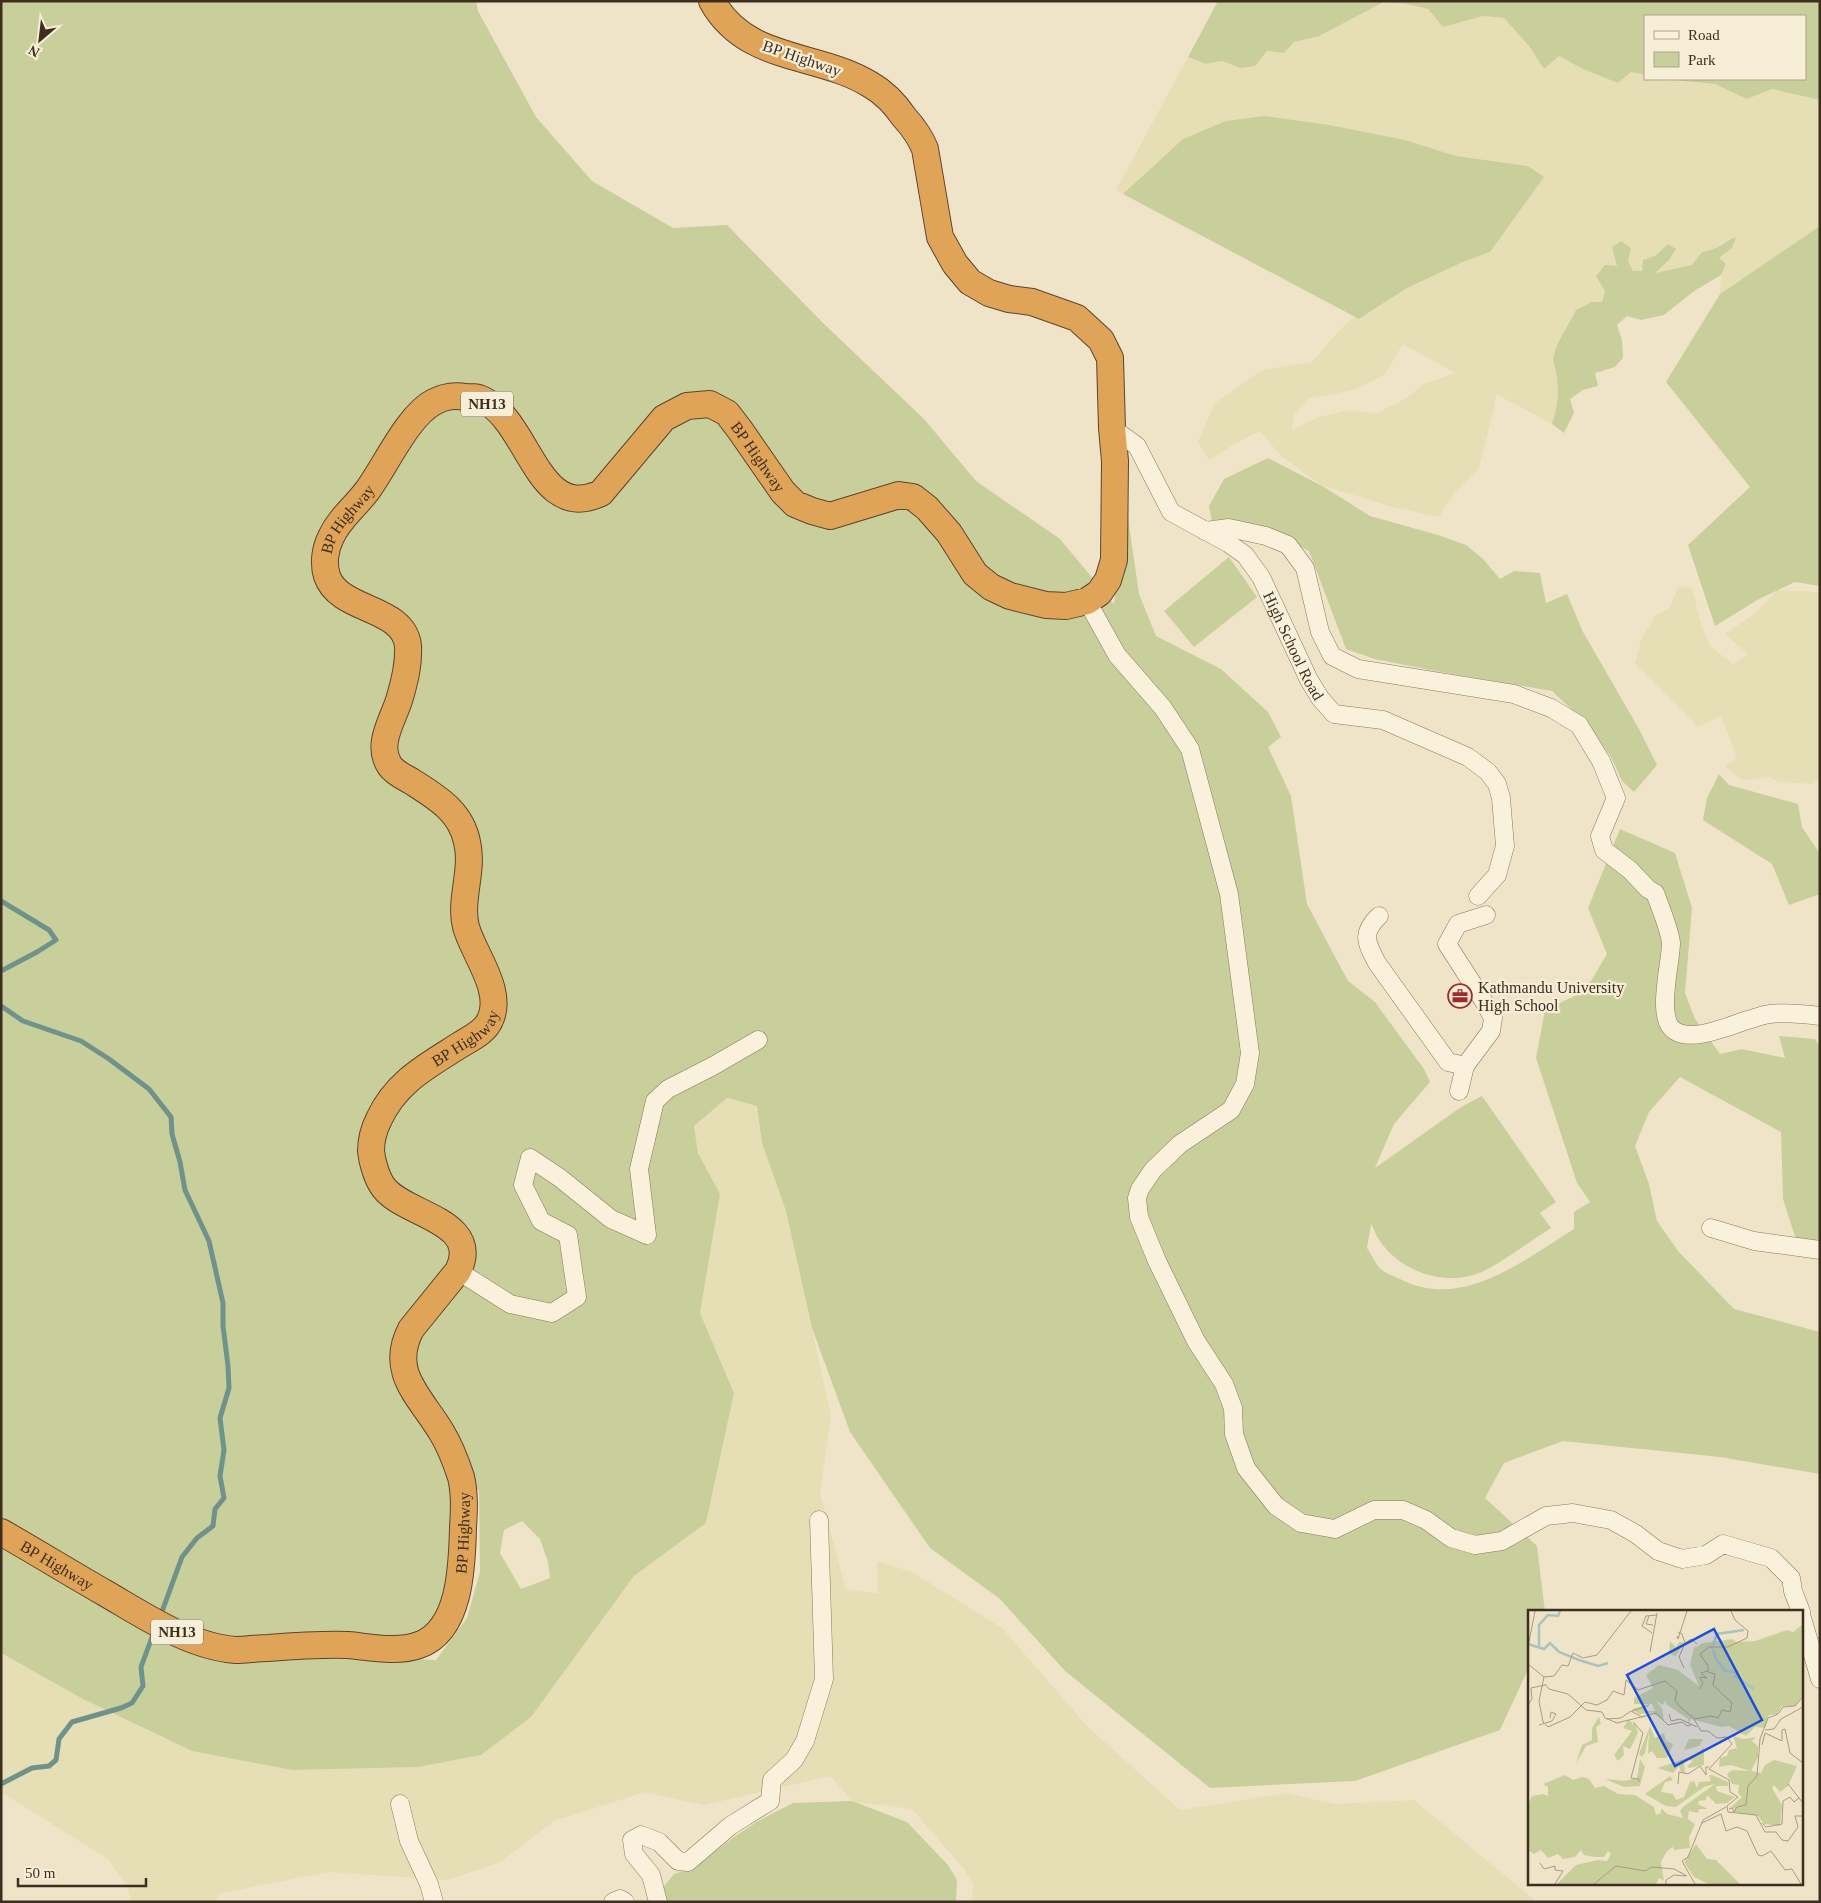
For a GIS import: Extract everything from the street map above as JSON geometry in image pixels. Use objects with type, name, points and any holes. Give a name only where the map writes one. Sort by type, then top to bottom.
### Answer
[{"type":"highway","name":"BP Highway","points":[[1,1532],[158,1624],[201,1643],[235,1650],[324,1644],[403,1649],[421,1644],[435,1635],[454,1604],[460,1585],[464,1493],[452,1454],[441,1432],[410,1386],[405,1371],[403,1351],[412,1329],[458,1271],[463,1260],[462,1246],[454,1232],[444,1224],[392,1196],[383,1186],[375,1168],[371,1150],[373,1130],[386,1104],[402,1085],[484,1030],[490,1022],[494,1008],[493,990],[465,924],[468,844],[457,816],[446,805],[395,772],[385,756],[386,734],[399,701],[408,666],[407,641],[401,629],[390,619],[340,594],[332,587],[326,574],[325,561],[332,534],[366,492],[413,420],[432,403],[452,395],[479,398],[504,415],[551,488],[563,497],[574,500],[587,500],[601,493],[664,418],[687,406],[710,404],[727,413],[782,492],[796,504],[812,512],[830,516],[899,495],[912,498],[927,508],[949,533],[975,574],[991,587],[1010,596],[1046,605],[1066,606],[1088,601],[1099,593],[1108,580],[1114,560],[1115,461],[1110,358],[1101,340],[1077,318],[1032,302],[1009,299],[989,293],[970,282],[955,264],[940,238],[925,149],[921,137],[884,94],[870,84],[839,70],[764,48],[742,36],[727,22],[712,1]]},
{"type":"street","name":"High School Road","points":[[1112,428],[1137,446],[1171,512],[1245,555],[1261,577],[1309,680],[1320,698],[1334,714],[1383,720],[1468,757],[1488,772],[1497,784],[1501,798],[1505,846],[1497,875],[1478,896]]},
{"type":"street","points":[[1205,531],[1229,528],[1266,536],[1288,545],[1305,568],[1320,632],[1332,656],[1358,669],[1514,694],[1551,708],[1579,725],[1601,760],[1616,798],[1600,836],[1604,850],[1630,870],[1648,889],[1656,892],[1671,942],[1665,1011],[1669,1025],[1676,1032],[1685,1035],[1702,1034],[1770,1014],[1820,1016]]},
{"type":"street","points":[[1088,601],[1117,655],[1163,708],[1190,749],[1229,894],[1250,1053],[1245,1084],[1231,1110],[1180,1144],[1153,1170],[1140,1189],[1137,1198],[1139,1217],[1157,1261],[1196,1342],[1224,1384],[1233,1408],[1234,1434],[1246,1468],[1276,1506],[1301,1523],[1335,1529],[1374,1510],[1403,1510],[1426,1520],[1451,1538],[1475,1545],[1502,1541],[1546,1516],[1573,1513],[1611,1520],[1636,1534],[1658,1551],[1682,1559],[1706,1555],[1722,1544],[1771,1558],[1790,1578],[1800,1610]]},
{"type":"street","points":[[1459,1091],[1465,1066],[1491,1031],[1492,1018],[1448,944],[1458,924],[1486,915]]},
{"type":"street","points":[[1379,916],[1370,924],[1366,932],[1368,946],[1377,963],[1448,1062],[1465,1066]]},
{"type":"street","points":[[458,1271],[510,1304],[552,1313],[577,1298],[568,1235],[541,1221],[523,1185],[530,1158],[560,1178],[611,1220],[647,1235],[640,1169],[655,1101],[668,1089],[758,1040]]},
{"type":"street","points":[[1711,1228],[1754,1241],[1820,1250]]},
{"type":"street","points":[[658,1902],[651,1875],[634,1854],[632,1840],[641,1835],[659,1842],[678,1861],[688,1862],[730,1826],[770,1801],[772,1780],[794,1760],[805,1741],[824,1679],[819,1520]]},
{"type":"street","points":[[1804,1625],[1820,1679]]},
{"type":"street","points":[[400,1804],[410,1841],[429,1884],[434,1902]]},
{"type":"street","points":[[613,1902],[620,1899],[625,1902]]},
{"type":"shaded area","points":[[1384,2],[1428,9],[1443,27],[1483,16],[1504,18],[1529,46],[1544,68],[1559,55],[1583,69],[1631,72],[1644,75],[1644,80],[1715,84],[1747,99],[1772,89],[1820,100],[1820,226],[1720,294],[1721,275],[1726,264],[1719,258],[1732,248],[1723,242],[1712,251],[1702,252],[1692,265],[1654,273],[1669,260],[1676,250],[1668,244],[1655,256],[1643,260],[1642,271],[1632,271],[1628,261],[1617,267],[1605,291],[1602,302],[1563,336],[1557,345],[1553,358],[1558,395],[1552,424],[1496,394],[1479,468],[1454,493],[1439,517],[1392,507],[1321,485],[1280,455],[1260,431],[1209,460],[1198,442],[1215,403],[1262,370],[1312,362],[1338,332],[1361,310],[1367,315],[1407,288],[1463,262],[1490,252],[1544,177],[1528,166],[1456,156],[1405,140],[1184,139],[1123,194],[1116,190],[1188,57],[1205,64],[1222,61],[1240,68],[1267,51],[1284,53],[1294,42],[1319,36]],"holes":[[[1403,344],[1455,373],[1424,384],[1405,399],[1375,414],[1350,410],[1319,417],[1292,430],[1294,415],[1309,399],[1357,389],[1385,374]]]},
{"type":"shaded area","points":[[1679,586],[1692,588],[1701,624],[1710,646],[1733,664],[1748,654],[1725,634],[1754,614],[1777,590],[1820,592],[1820,778],[1813,784],[1778,782],[1770,777],[1742,780],[1725,766],[1737,758],[1721,716],[1698,727],[1635,664],[1641,640],[1655,616],[1670,607]]},
{"type":"shaded area","points":[[727,1098],[757,1106],[762,1143],[786,1211],[831,1416],[820,1493],[846,1590],[878,1593],[877,1561],[912,1572],[1002,1628],[1087,1726],[1180,1810],[1286,1793],[1335,1804],[1414,1800],[1537,1902],[972,1902],[973,1884],[964,1869],[912,1809],[854,1802],[830,1776],[704,1805],[645,1792],[554,1821],[500,1862],[448,1880],[329,1872],[221,1893],[215,1902],[131,1902],[128,1887],[108,1859],[1,1792],[1,1653],[81,1698],[192,1751],[292,1770],[418,1767],[480,1755],[531,1717],[634,1576],[706,1523],[734,1393],[700,1313],[720,1194],[698,1153],[694,1126]]},
{"type":"green space","points":[[1,1],[476,1],[478,11],[536,117],[592,181],[673,228],[727,225],[823,323],[924,419],[976,481],[1060,539],[1114,604],[1126,504],[1139,594],[1156,636],[1221,669],[1268,712],[1281,737],[1268,747],[1291,796],[1307,904],[1348,981],[1375,1002],[1424,1069],[1430,1082],[1394,1124],[1375,1168],[1461,1107],[1482,1096],[1556,1202],[1540,1213],[1551,1228],[1486,1270],[1472,1276],[1456,1278],[1426,1274],[1412,1269],[1387,1250],[1371,1224],[1367,1248],[1378,1265],[1386,1273],[1423,1287],[1446,1289],[1469,1286],[1491,1278],[1512,1267],[1574,1229],[1574,1212],[1590,1202],[1577,1183],[1536,1058],[1545,1010],[1585,991],[1607,954],[1588,908],[1620,829],[1675,853],[1692,908],[1685,993],[1695,1019],[1720,1054],[1742,1049],[1785,1058],[1779,1036],[1815,1039],[1820,1047],[1820,1259],[1800,1252],[1783,1199],[1781,1132],[1680,1077],[1649,1112],[1635,1146],[1649,1184],[1657,1221],[1678,1251],[1734,1309],[1820,1332],[1820,1474],[1720,1457],[1563,1441],[1504,1463],[1485,1498],[1537,1546],[1545,1610],[1528,1610],[1528,1669],[1500,1730],[1355,1781],[1210,1788],[1065,1671],[1000,1599],[930,1548],[850,1432],[812,1328],[786,1211],[762,1143],[757,1106],[727,1098],[694,1126],[698,1153],[720,1194],[700,1313],[734,1393],[706,1523],[634,1576],[531,1717],[481,1755],[418,1767],[292,1770],[192,1751],[81,1698],[1,1653],[1,1539],[193,1646],[436,1660],[467,1618],[480,1572],[479,1490],[453,1488],[448,1587],[440,1611],[415,1637],[238,1639],[202,1634],[1,1523]],"holes":[[[522,1521],[540,1539],[548,1562],[550,1578],[521,1589],[500,1553],[504,1530]]]},
{"type":"green space","points":[[1218,1],[1820,1],[1820,100],[1772,89],[1747,99],[1715,84],[1671,80],[1806,80],[1806,15],[1644,15],[1644,75],[1631,72],[1618,83],[1583,69],[1559,56],[1544,69],[1529,46],[1504,18],[1483,16],[1443,27],[1428,9],[1384,2],[1319,36],[1294,42],[1284,53],[1267,51],[1255,66],[1240,68],[1222,61],[1205,64],[1188,57]]},
{"type":"green space","points":[[1265,116],[1329,125],[1405,140],[1456,156],[1528,166],[1544,177],[1490,252],[1463,262],[1407,288],[1359,319],[1123,194],[1183,139],[1226,121]]},
{"type":"green space","points":[[1820,226],[1820,586],[1795,582],[1759,599],[1715,626],[1688,545],[1750,487],[1666,382],[1720,294]]},
{"type":"green space","points":[[1736,237],[1732,248],[1719,258],[1726,264],[1721,275],[1694,291],[1664,315],[1641,320],[1627,316],[1617,325],[1622,340],[1623,358],[1615,367],[1595,373],[1598,386],[1583,390],[1570,399],[1574,413],[1564,433],[1552,424],[1558,395],[1553,358],[1557,345],[1576,310],[1592,302],[1602,302],[1605,291],[1596,276],[1605,265],[1617,266],[1612,247],[1621,241],[1631,248],[1628,261],[1633,271],[1642,271],[1643,260],[1655,256],[1668,244],[1676,249],[1669,260],[1655,273],[1692,265],[1702,252],[1715,248]]},
{"type":"green space","points":[[1268,458],[1324,487],[1370,516],[1466,545],[1483,559],[1500,579],[1514,571],[1540,573],[1546,603],[1567,594],[1583,632],[1639,729],[1657,765],[1634,792],[1622,781],[1610,755],[1583,720],[1552,691],[1375,659],[1346,649],[1309,551],[1280,536],[1212,522],[1209,506],[1224,479]]},
{"type":"green space","points":[[1229,557],[1257,597],[1194,647],[1164,611]]},
{"type":"green space","points":[[1719,774],[1729,785],[1798,804],[1802,827],[1820,854],[1820,894],[1789,905],[1772,864],[1703,820],[1707,798]]},
{"type":"green space","points":[[852,1801],[907,1822],[948,1865],[957,1880],[956,1902],[663,1902],[664,1886],[674,1874],[694,1867],[758,1821],[793,1803]]},
{"type":"waterway","points":[[1,901],[49,930],[56,940],[1,971]]},
{"type":"waterway","points":[[1,1006],[23,1021],[81,1041],[149,1089],[171,1117],[172,1134],[185,1190],[209,1241],[223,1303],[223,1326],[228,1366],[229,1388],[220,1418],[224,1450],[220,1476],[224,1498],[215,1509],[213,1526],[197,1538],[182,1557],[160,1617]]},
{"type":"waterway","points":[[1,1784],[32,1768],[49,1766],[56,1760],[59,1739],[72,1722],[132,1703],[143,1686],[141,1667],[155,1629]]},
{"type":"place","name":"Kathmandu University High School","points":[[1460,996]]}]
